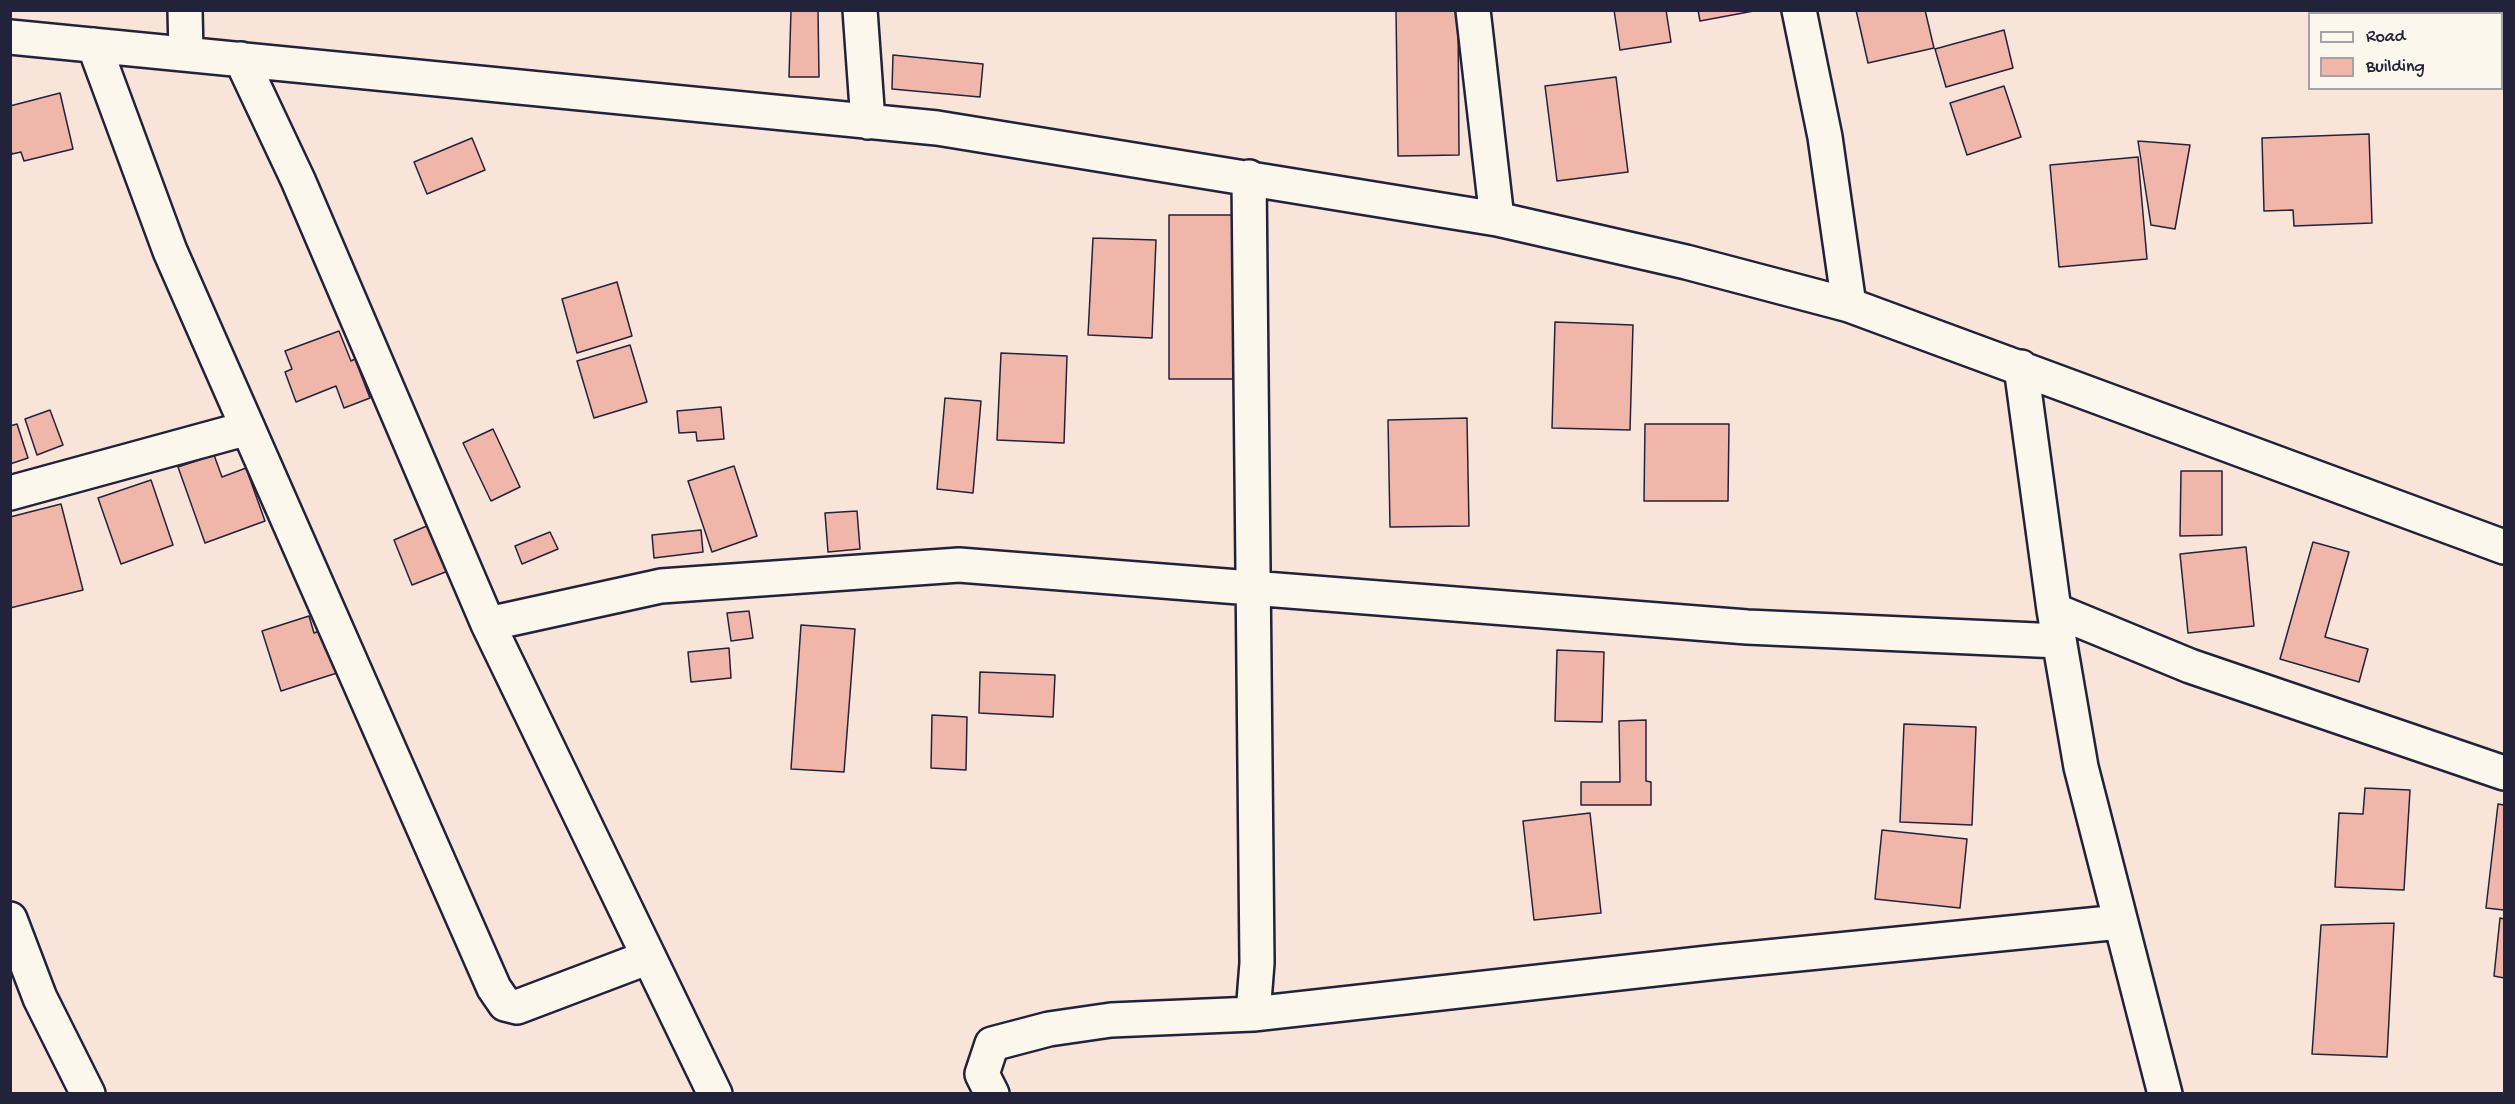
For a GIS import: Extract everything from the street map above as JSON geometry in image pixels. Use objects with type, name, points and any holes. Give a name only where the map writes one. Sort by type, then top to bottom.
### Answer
[{"type":"street","points":[[185,10],[186,54]]},
{"type":"street","points":[[860,10],[868,122]]},
{"type":"street","points":[[1473,10],[1497,219]]},
{"type":"street","points":[[1799,10],[1825,137],[1849,305]]},
{"type":"street","points":[[10,37],[937,128],[1497,219],[1686,262],[1849,305],[2505,547]]},
{"type":"street","points":[[94,45],[170,251],[494,988],[505,1004],[517,1007],[649,957]]},
{"type":"street","points":[[241,59],[298,180],[488,624],[715,1094]]},
{"type":"street","points":[[1249,177],[1257,963],[1253,1014]]},
{"type":"street","points":[[2021,367],[2056,626],[2081,767],[2165,1094]]},
{"type":"street","points":[[10,493],[248,428]]},
{"type":"street","points":[[488,624],[661,586],[959,565],[1747,627],[2056,626],[2190,666],[2505,772]]},
{"type":"street","points":[[10,919],[40,998],[88,1094]]},
{"type":"street","points":[[992,1094],[982,1074],[992,1044],[1049,1029],[1111,1020],[1253,1014],[1717,962],[2120,922]]},
{"type":"building","points":[[791,10],[818,10],[819,77],[789,77]]},
{"type":"building","points":[[1396,10],[1458,10],[1459,155],[1398,156]]},
{"type":"building","points":[[1614,10],[1666,10],[1671,42],[1620,50]]},
{"type":"building","points":[[1698,10],[1759,10],[1700,21]]},
{"type":"building","points":[[1856,10],[1925,10],[1934,48],[1868,63]]},
{"type":"building","points":[[2004,30],[2013,68],[1946,87],[1935,49]]},
{"type":"building","points":[[893,55],[983,64],[980,97],[892,89]]},
{"type":"building","points":[[1616,77],[1628,172],[1557,181],[1545,86]]},
{"type":"building","points":[[2004,86],[2021,137],[1967,155],[1950,103]]},
{"type":"building","points":[[60,93],[73,149],[24,161],[21,152],[12,154],[10,106]]},
{"type":"building","points":[[2369,134],[2372,223],[2294,226],[2293,210],[2264,211],[2262,138]]},
{"type":"building","points":[[472,138],[485,170],[427,194],[414,162]]},
{"type":"building","points":[[2138,141],[2190,145],[2175,229],[2151,225]]},
{"type":"building","points":[[2138,157],[2147,259],[2059,267],[2050,165]]},
{"type":"building","points":[[1169,215],[1235,215],[1235,379],[1169,379]]},
{"type":"building","points":[[1093,238],[1156,240],[1152,338],[1088,335]]},
{"type":"building","points":[[617,282],[632,336],[577,353],[562,299]]},
{"type":"building","points":[[1555,322],[1633,325],[1630,430],[1552,428]]},
{"type":"building","points":[[339,331],[351,361],[355,359],[370,398],[344,408],[336,386],[296,402],[285,372],[292,369],[285,351]]},
{"type":"building","points":[[630,345],[647,402],[594,418],[577,361]]},
{"type":"building","points":[[1001,353],[1067,356],[1064,443],[997,440]]},
{"type":"building","points":[[945,398],[981,401],[973,493],[937,489]]},
{"type":"building","points":[[721,407],[724,439],[697,441],[696,432],[679,433],[677,411]]},
{"type":"building","points":[[50,410],[63,445],[37,455],[25,419]]},
{"type":"building","points":[[1467,418],[1469,526],[1390,527],[1388,420]]},
{"type":"building","points":[[17,424],[28,458],[10,464],[10,426]]},
{"type":"building","points":[[1645,424],[1729,424],[1728,501],[1644,501]]},
{"type":"building","points":[[493,429],[520,487],[491,501],[463,443]]},
{"type":"building","points":[[214,455],[222,477],[246,468],[265,521],[205,543],[178,467]]},
{"type":"building","points":[[734,466],[757,536],[712,552],[688,481]]},
{"type":"building","points":[[2181,471],[2222,471],[2222,535],[2180,536]]},
{"type":"building","points":[[151,480],[173,545],[121,564],[98,498]]},
{"type":"building","points":[[61,504],[83,590],[10,608],[10,517]]},
{"type":"building","points":[[857,511],[860,549],[828,552],[825,513]]},
{"type":"building","points":[[429,525],[448,571],[412,585],[394,540]]},
{"type":"building","points":[[701,530],[703,552],[654,558],[652,535]]},
{"type":"building","points":[[550,532],[558,549],[522,564],[515,546]]},
{"type":"building","points":[[2313,542],[2349,552],[2325,637],[2368,649],[2359,682],[2280,659]]},
{"type":"building","points":[[2246,547],[2254,626],[2188,633],[2180,554]]},
{"type":"building","points":[[749,611],[753,638],[731,641],[727,613]]},
{"type":"building","points":[[309,616],[314,633],[325,629],[340,672],[281,691],[262,631]]},
{"type":"building","points":[[801,625],[855,629],[844,772],[791,769]]},
{"type":"building","points":[[729,648],[731,678],[691,682],[688,652]]},
{"type":"building","points":[[1557,650],[1604,652],[1602,722],[1555,721]]},
{"type":"building","points":[[980,672],[1055,675],[1053,717],[979,713]]},
{"type":"building","points":[[932,715],[967,717],[966,770],[931,768]]},
{"type":"building","points":[[1646,720],[1646,781],[1651,782],[1651,805],[1581,805],[1581,782],[1620,782],[1619,721]]},
{"type":"building","points":[[1904,724],[1976,727],[1972,825],[1900,822]]},
{"type":"building","points":[[2365,788],[2410,790],[2404,890],[2335,887],[2339,813],[2363,814]]},
{"type":"building","points":[[2498,804],[2504,805],[2504,910],[2486,908]]},
{"type":"building","points":[[1590,813],[1601,913],[1534,920],[1523,821]]},
{"type":"building","points":[[1882,830],[1967,839],[1960,908],[1875,899]]},
{"type":"building","points":[[2500,918],[2504,919],[2504,978],[2494,976]]},
{"type":"building","points":[[2394,923],[2387,1057],[2312,1054],[2321,925]]}]
